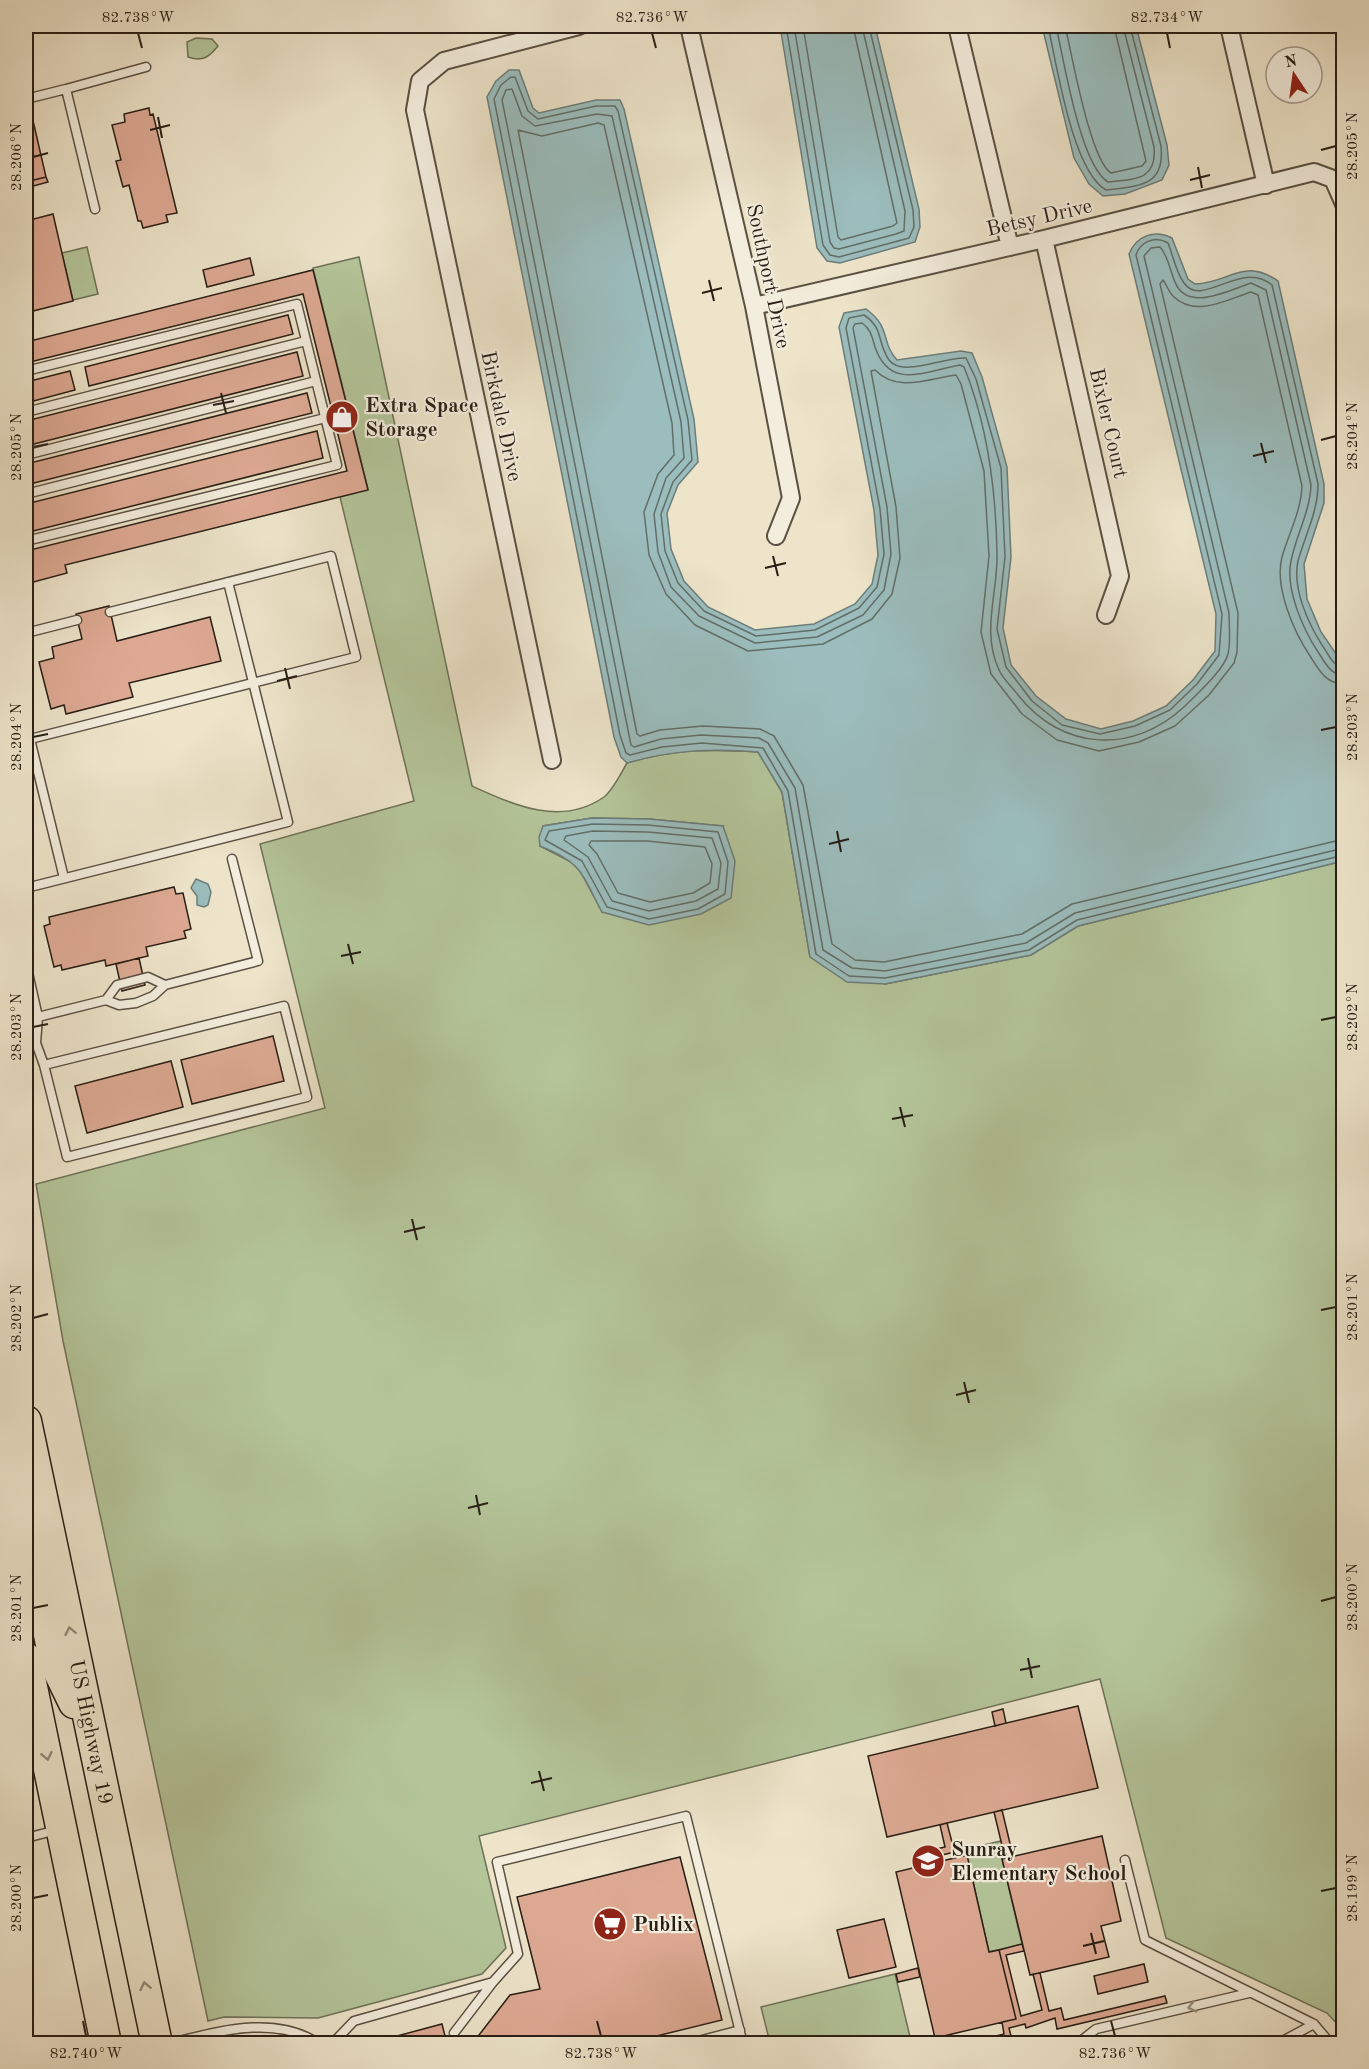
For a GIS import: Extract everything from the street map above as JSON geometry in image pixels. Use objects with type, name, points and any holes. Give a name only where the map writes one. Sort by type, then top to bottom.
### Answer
[{"type":"highway","name":"US Highway 19","points":[[26,1421],[157,2043]]},
{"type":"highway","points":[[26,1522],[55,1665],[92,1738]]},
{"type":"highway","points":[[26,1666],[63,1829],[106,2043]]},
{"type":"street","name":"Birkdale Drive","points":[[552,760],[415,110],[420,81],[444,61],[579,26]]},
{"type":"street","name":"Southport Drive","points":[[689,26],[754,306],[791,498],[776,536]]},
{"type":"street","points":[[957,26],[1011,247]]},
{"type":"street","points":[[1229,26],[1266,185]]},
{"type":"street","name":"Betsy Drive","points":[[754,306],[1011,247],[1314,172],[1333,180],[1344,204]]},
{"type":"street","name":"Bixler Court","points":[[1044,239],[1120,576],[1106,615]]},
{"type":"lane","points":[[26,99],[146,67]]},
{"type":"lane","points":[[66,89],[95,209]]},
{"type":"lane","points":[[26,371],[297,304],[337,465],[26,541]]},
{"type":"lane","points":[[26,412],[306,340]]},
{"type":"lane","points":[[26,455],[316,381]]},
{"type":"lane","points":[[26,494],[325,418]]},
{"type":"lane","points":[[30,739],[356,657],[331,556],[110,612]]},
{"type":"lane","points":[[26,888],[288,822],[228,582]]},
{"type":"lane","points":[[26,633],[77,620]]},
{"type":"lane","points":[[26,723],[64,878]]},
{"type":"lane","points":[[38,1017],[106,1000],[119,1005],[136,1003],[153,996],[165,985],[258,961],[232,859]]},
{"type":"lane","points":[[26,964],[38,1017],[36,1043],[44,1065],[67,1157],[307,1097],[284,1005],[44,1065]]},
{"type":"lane","points":[[106,1000],[117,985],[138,979],[148,977],[165,985]]},
{"type":"lane","points":[[26,1046],[36,1043]]},
{"type":"lane","points":[[454,2033],[518,1954],[497,1862],[686,1816],[743,2043]]},
{"type":"lane","points":[[26,1838],[63,1829]]},
{"type":"lane","points":[[1125,1860],[1145,1940],[1314,2024],[1332,2043]]},
{"type":"lane","points":[[332,2043],[354,2021],[493,1982]]},
{"type":"lane","points":[[1077,2043],[1096,2029],[1250,1994]]},
{"type":"lane","points":[[1276,2043],[1314,2024]]},
{"type":"lane","points":[[166,2043],[236,2029],[266,2027],[296,2032],[319,2043]]},
{"type":"lane","points":[[687,2043],[740,2030]]},
{"type":"green space","points":[[196,38],[212,39],[218,46],[205,57],[198,59],[188,57],[187,42]]},
{"type":"green space","points":[[87,247],[98,294],[73,300],[62,253]]},
{"type":"green space","points":[[359,257],[472,786],[521,806],[554,812],[571,811],[588,806],[604,797],[614,786],[627,763],[644,758],[692,751],[758,752],[782,792],[810,957],[885,984],[1031,955],[1078,926],[1343,861],[1343,2030],[1327,2013],[1166,1938],[1100,1679],[479,1836],[506,1948],[482,1974],[318,2018],[224,2017],[208,2021],[63,1341],[36,1184],[325,1108],[260,844],[414,801],[340,497],[368,489],[313,268]],"holes":[[[592,818],[649,819],[723,826],[602,912],[577,865],[540,846],[543,826]]]},
{"type":"green space","points":[[1001,1841],[1005,1858],[1002,1859],[1022,1944],[989,1952],[967,1855],[964,1856],[962,1850]]},
{"type":"green space","points":[[895,1974],[911,2041],[899,2044],[770,2043],[761,2007]]},
{"type":"water","points":[[780,26],[875,26],[919,209],[920,227],[915,242],[840,263],[827,261],[817,248]]},
{"type":"water","points":[[1042,26],[1136,26],[1167,145],[1169,165],[1162,180],[1125,194],[1103,196],[1089,184],[1074,158]]},
{"type":"water","points":[[509,70],[519,70],[533,108],[539,113],[596,100],[620,100],[624,109],[694,419],[698,462],[678,485],[667,513],[671,549],[684,581],[708,607],[755,630],[814,624],[855,604],[872,584],[878,555],[874,510],[839,327],[844,313],[866,309],[883,328],[889,347],[897,360],[961,351],[972,353],[982,377],[1007,467],[1011,557],[1003,628],[1011,665],[1036,696],[1066,719],[1101,729],[1133,721],[1166,706],[1193,680],[1215,651],[1216,614],[1129,254],[1136,243],[1146,236],[1165,235],[1172,238],[1188,279],[1195,284],[1207,283],[1246,271],[1266,274],[1278,281],[1324,484],[1324,503],[1304,564],[1307,599],[1321,632],[1343,664],[1343,861],[1078,926],[1031,955],[885,984],[847,982],[810,957],[782,792],[758,752],[692,751],[660,755],[627,763],[621,757],[614,737],[487,97],[496,81]]},
{"type":"water","points":[[592,818],[649,819],[723,826],[735,861],[731,898],[701,914],[649,925],[602,912],[579,871],[565,858],[540,846],[539,837],[543,826]]},
{"type":"water","points":[[196,879],[208,884],[211,892],[208,905],[204,907],[197,905],[197,896],[191,888]]},
{"type":"building","points":[[149,108],[150,115],[153,114],[177,213],[166,215],[168,222],[143,228],[141,221],[138,221],[129,185],[123,187],[116,161],[121,160],[112,125],[125,122],[124,114]]},
{"type":"building","points":[[31,112],[46,177],[26,182],[26,113]]},
{"type":"building","points":[[46,177],[48,182],[26,188],[26,182]]},
{"type":"building","points":[[53,214],[73,301],[33,311],[28,294],[26,295],[26,221]]},
{"type":"building","points":[[250,258],[254,275],[207,287],[203,270]]},
{"type":"building","name":"Extra Space Storage","points":[[313,270],[368,490],[65,565],[67,573],[26,584],[26,551],[347,471],[303,294],[26,363],[26,342]]},
{"type":"building","points":[[288,315],[293,334],[89,386],[85,367]]},
{"type":"building","points":[[297,352],[303,376],[26,446],[26,421]]},
{"type":"building","points":[[70,371],[75,390],[26,403],[26,382]]},
{"type":"building","name":"Extra Space Storage","points":[[307,393],[312,413],[26,485],[26,464]]},
{"type":"building","name":"Extra Space Storage","points":[[317,431],[323,458],[29,532],[26,504]]},
{"type":"building","points":[[109,606],[117,641],[210,617],[221,661],[129,683],[133,697],[66,714],[64,705],[51,709],[39,662],[54,658],[52,647],[82,639],[76,614]]},
{"type":"building","points":[[174,887],[176,894],[183,893],[191,929],[184,931],[186,938],[146,947],[148,956],[106,966],[105,960],[62,970],[61,965],[54,967],[44,926],[50,924],[49,917]]},
{"type":"building","points":[[139,958],[145,985],[122,991],[116,964]]},
{"type":"building","points":[[273,1036],[284,1081],[192,1104],[181,1060]]},
{"type":"building","points":[[171,1061],[183,1107],[87,1133],[75,1086]]},
{"type":"building","points":[[1078,1706],[1098,1788],[887,1837],[868,1756]]},
{"type":"building","points":[[1003,1709],[1006,1723],[995,1726],[992,1712]]},
{"type":"building","points":[[1002,1810],[1013,1856],[1005,1858],[994,1812]]},
{"type":"building","points":[[947,1823],[953,1846],[961,1844],[964,1856],[956,1857],[955,1852],[929,1858],[930,1863],[922,1866],[919,1853],[945,1847],[940,1825]]},
{"type":"building","points":[[1102,1836],[1121,1921],[1101,1926],[1109,1957],[1030,1975],[1002,1859]]},
{"type":"building","points":[[967,1855],[989,1952],[999,1950],[1016,2019],[935,2038],[896,1872]]},
{"type":"building","points":[[680,1857],[722,2020],[624,2044],[472,2044],[510,1995],[540,1989],[517,1897]]},
{"type":"building","points":[[884,1919],[896,1967],[849,1978],[837,1930]]},
{"type":"building","points":[[1022,1944],[1024,1951],[1006,1955],[1021,2016],[1042,2010],[1033,1974],[1040,1973],[1049,2011],[1061,2008],[1064,2020],[1165,1996],[1167,2003],[1057,2029],[1055,2018],[1026,2028],[1025,2024],[1009,2028],[1012,2040],[996,2044],[963,2044],[1004,2034],[1002,2022],[1016,2019],[999,1950]]},
{"type":"building","points":[[1144,1964],[1148,1982],[1098,1994],[1094,1976]]},
{"type":"building","points":[[918,1968],[920,1977],[898,1982],[896,1974]]},
{"type":"building","points":[[442,2024],[447,2044],[367,2044]]},
{"type":"place","name":"Extra Space Storage","points":[[342,417]]},
{"type":"place","name":"Sunray Elementary School","points":[[928,1861]]},
{"type":"place","name":"Publix","points":[[610,1924]]}]
